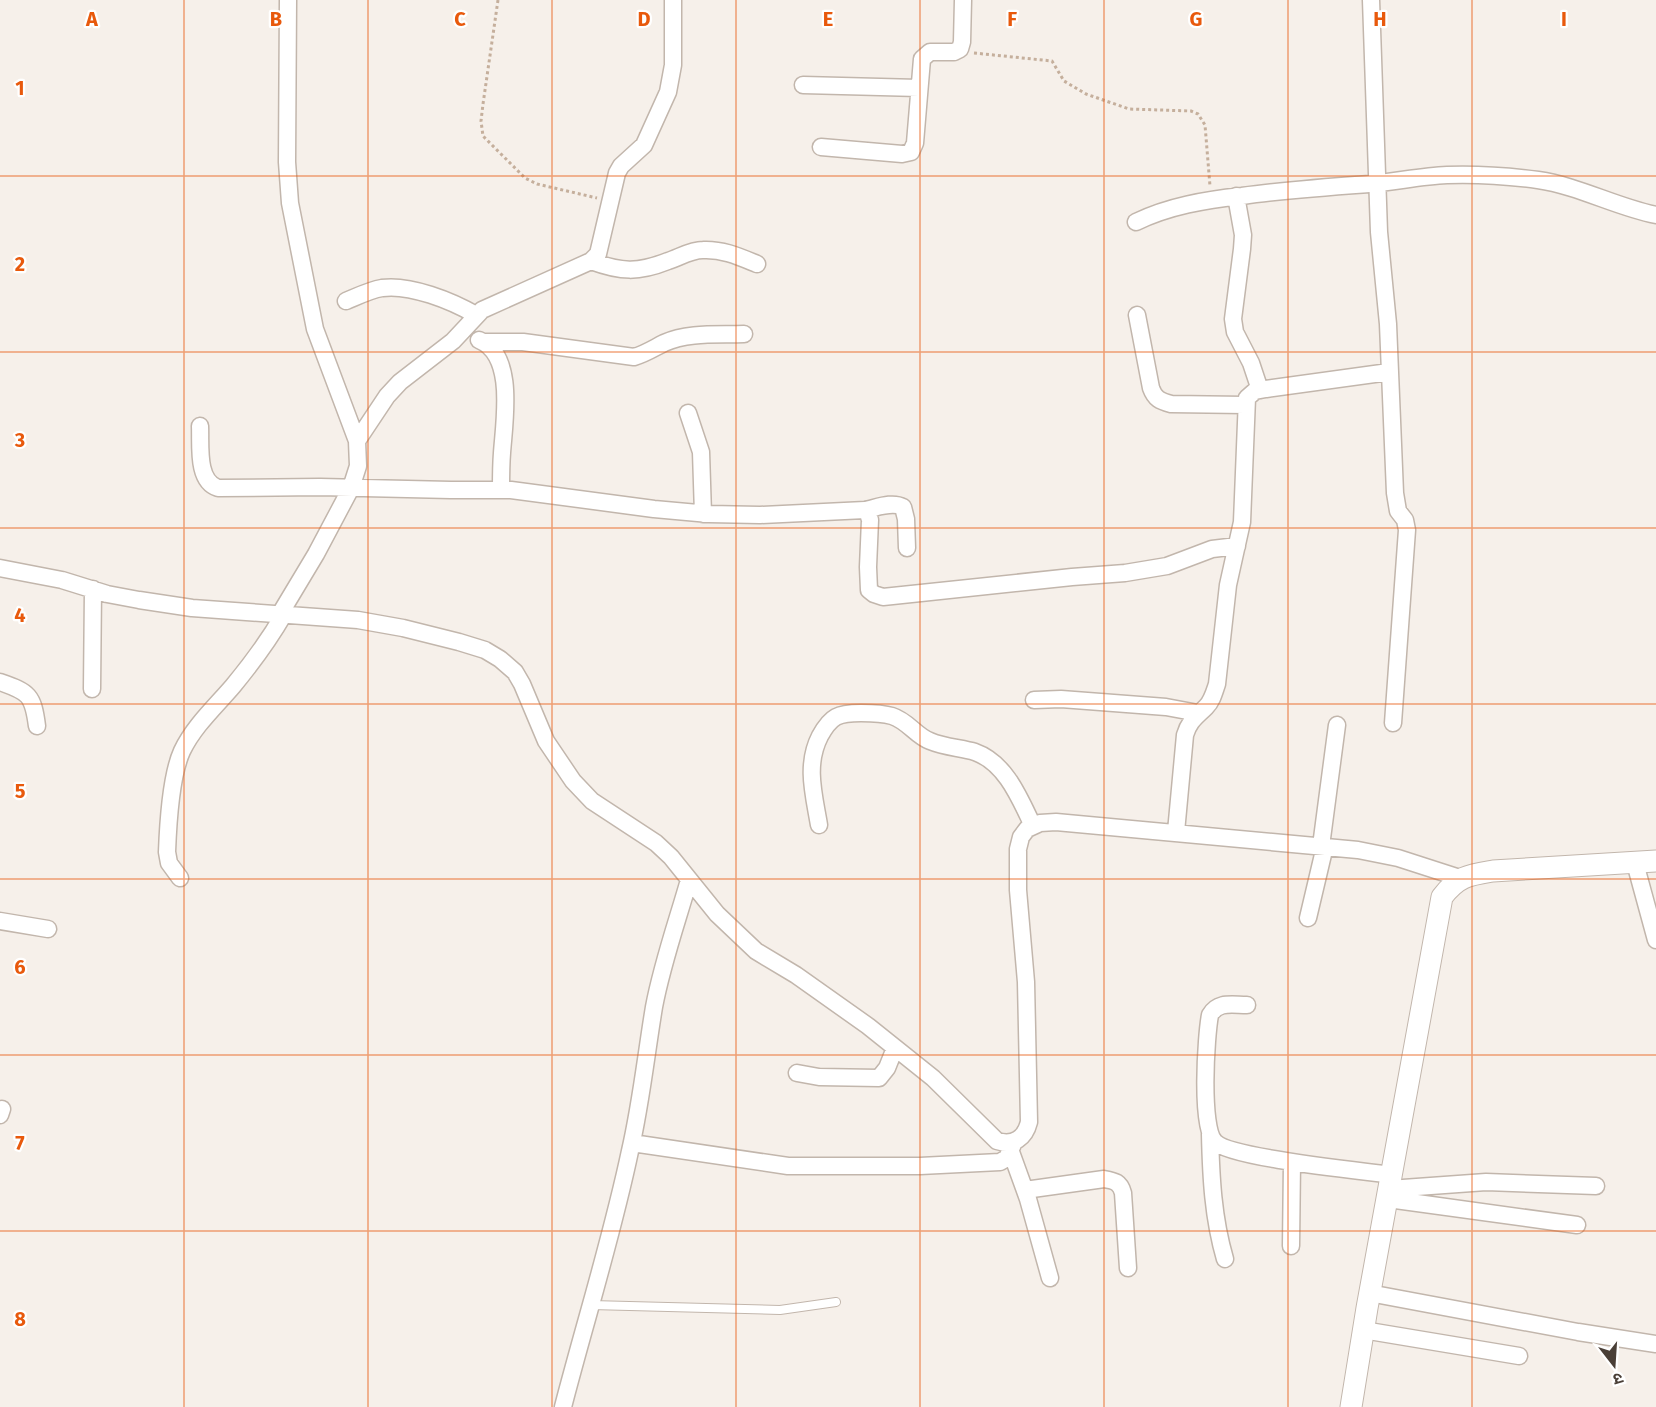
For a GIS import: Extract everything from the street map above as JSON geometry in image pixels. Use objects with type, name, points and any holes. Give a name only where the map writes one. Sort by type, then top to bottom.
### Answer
[{"type":"street","points":[[180,878],[169,863],[167,852],[175,775],[181,754],[189,737],[206,715],[266,645],[351,488],[358,466],[357,441],[315,329],[290,203],[287,162],[288,0]]},
{"type":"street","points":[[357,441],[387,396],[400,382],[462,333],[476,315],[491,305],[591,261],[598,254],[617,173],[621,166],[644,145],[668,92],[673,64],[673,0]]},
{"type":"street","points":[[821,147],[902,154],[911,152],[915,143],[921,63],[926,53],[957,51],[962,46],[963,0]]},
{"type":"street","points":[[1371,0],[1379,232],[1388,324],[1395,493],[1398,511],[1405,520],[1407,530],[1393,723]]},
{"type":"street","points":[[803,85],[920,88]]},
{"type":"street","points":[[1136,222],[1186,204],[1236,196],[1446,175],[1539,180],[1567,186],[1656,215]]},
{"type":"street","points":[[1236,196],[1243,235],[1233,319],[1235,332],[1251,363],[1260,390]]},
{"type":"street","points":[[591,261],[617,270],[637,270],[702,250],[735,254],[757,264]]},
{"type":"street","points":[[346,301],[382,288],[396,288],[445,299],[476,315]]},
{"type":"street","points":[[1137,315],[1151,388],[1154,396],[1160,401],[1171,404],[1245,405]]},
{"type":"street","points":[[462,333],[485,342],[492,348],[498,360],[507,411],[501,490]]},
{"type":"street","points":[[485,342],[523,342],[634,357],[679,338],[695,335],[744,334]]},
{"type":"street","points":[[1176,832],[1185,735],[1188,725],[1212,698],[1216,684],[1228,585],[1242,522],[1245,405],[1250,394],[1260,390],[1389,372]]},
{"type":"street","points":[[688,413],[701,452],[703,514]]},
{"type":"street","points":[[200,426],[204,473],[212,486],[218,488],[501,490],[534,492],[703,514],[760,515],[865,510],[898,505],[903,507],[906,519],[907,548]]},
{"type":"street","points":[[865,510],[870,520],[869,590],[883,597],[1125,573],[1167,566],[1212,549],[1237,546]]},
{"type":"street","points":[[0,568],[62,580],[139,600],[192,608],[358,620],[403,628],[459,642],[500,658],[522,684],[546,741],[573,781],[592,801],[656,843],[671,857],[733,930],[756,951],[796,975],[868,1026],[942,1086],[997,1141],[1012,1147],[1050,1278]]},
{"type":"street","points":[[92,689],[93,589]]},
{"type":"street","points":[[0,682],[27,694],[35,708],[37,726]]},
{"type":"street","points":[[1034,700],[1061,699],[1166,707],[1198,713]]},
{"type":"street","points":[[819,825],[811,777],[815,746],[831,720],[838,715],[878,713],[904,721],[920,736],[931,742],[979,754],[992,762],[1005,775],[1020,797],[1033,826]]},
{"type":"street","points":[[1308,918],[1323,846],[1337,726]]},
{"type":"street","points":[[632,1143],[759,1163],[818,1167],[985,1164],[1000,1162],[1007,1158],[1012,1147],[1027,1131],[1029,1122],[1026,982],[1018,890],[1018,849],[1021,837],[1027,829],[1040,823],[1056,822],[1358,849],[1398,858],[1460,878],[1493,871],[1646,862],[1656,940]]},
{"type":"street","points":[[1351,1407],[1369,1293],[1390,1188],[1437,917],[1442,897],[1460,878]]},
{"type":"street","points":[[563,1407],[611,1232],[638,1118],[655,1006],[665,960],[689,880]]},
{"type":"street","points":[[0,921],[48,929]]},
{"type":"street","points":[[1246,1005],[1220,1005],[1210,1015],[1206,1088],[1207,1124],[1215,1143],[1390,1188],[1577,1225]]},
{"type":"street","points":[[797,1073],[819,1077],[879,1078],[887,1068],[895,1048]]},
{"type":"street","points":[[1210,1134],[1212,1199],[1216,1226],[1225,1259]]},
{"type":"street","points":[[1291,1246],[1292,1162]]},
{"type":"street","points":[[1025,1190],[1104,1179],[1116,1181],[1124,1193],[1128,1268]]},
{"type":"street","points":[[1390,1188],[1486,1182],[1596,1186]]},
{"type":"street","points":[[1369,1293],[1578,1332],[1656,1344]]},
{"type":"street","points":[[1363,1330],[1520,1356]]},
{"type":"lane","points":[[591,1305],[780,1310],[836,1302]]},
{"type":"path","points":[[498,0],[481,121],[483,136],[525,178],[537,184],[610,201]]},
{"type":"path","points":[[957,51],[1046,59],[1056,65],[1064,81],[1086,94],[1129,109],[1191,111],[1198,114],[1205,125],[1211,200]]}]
